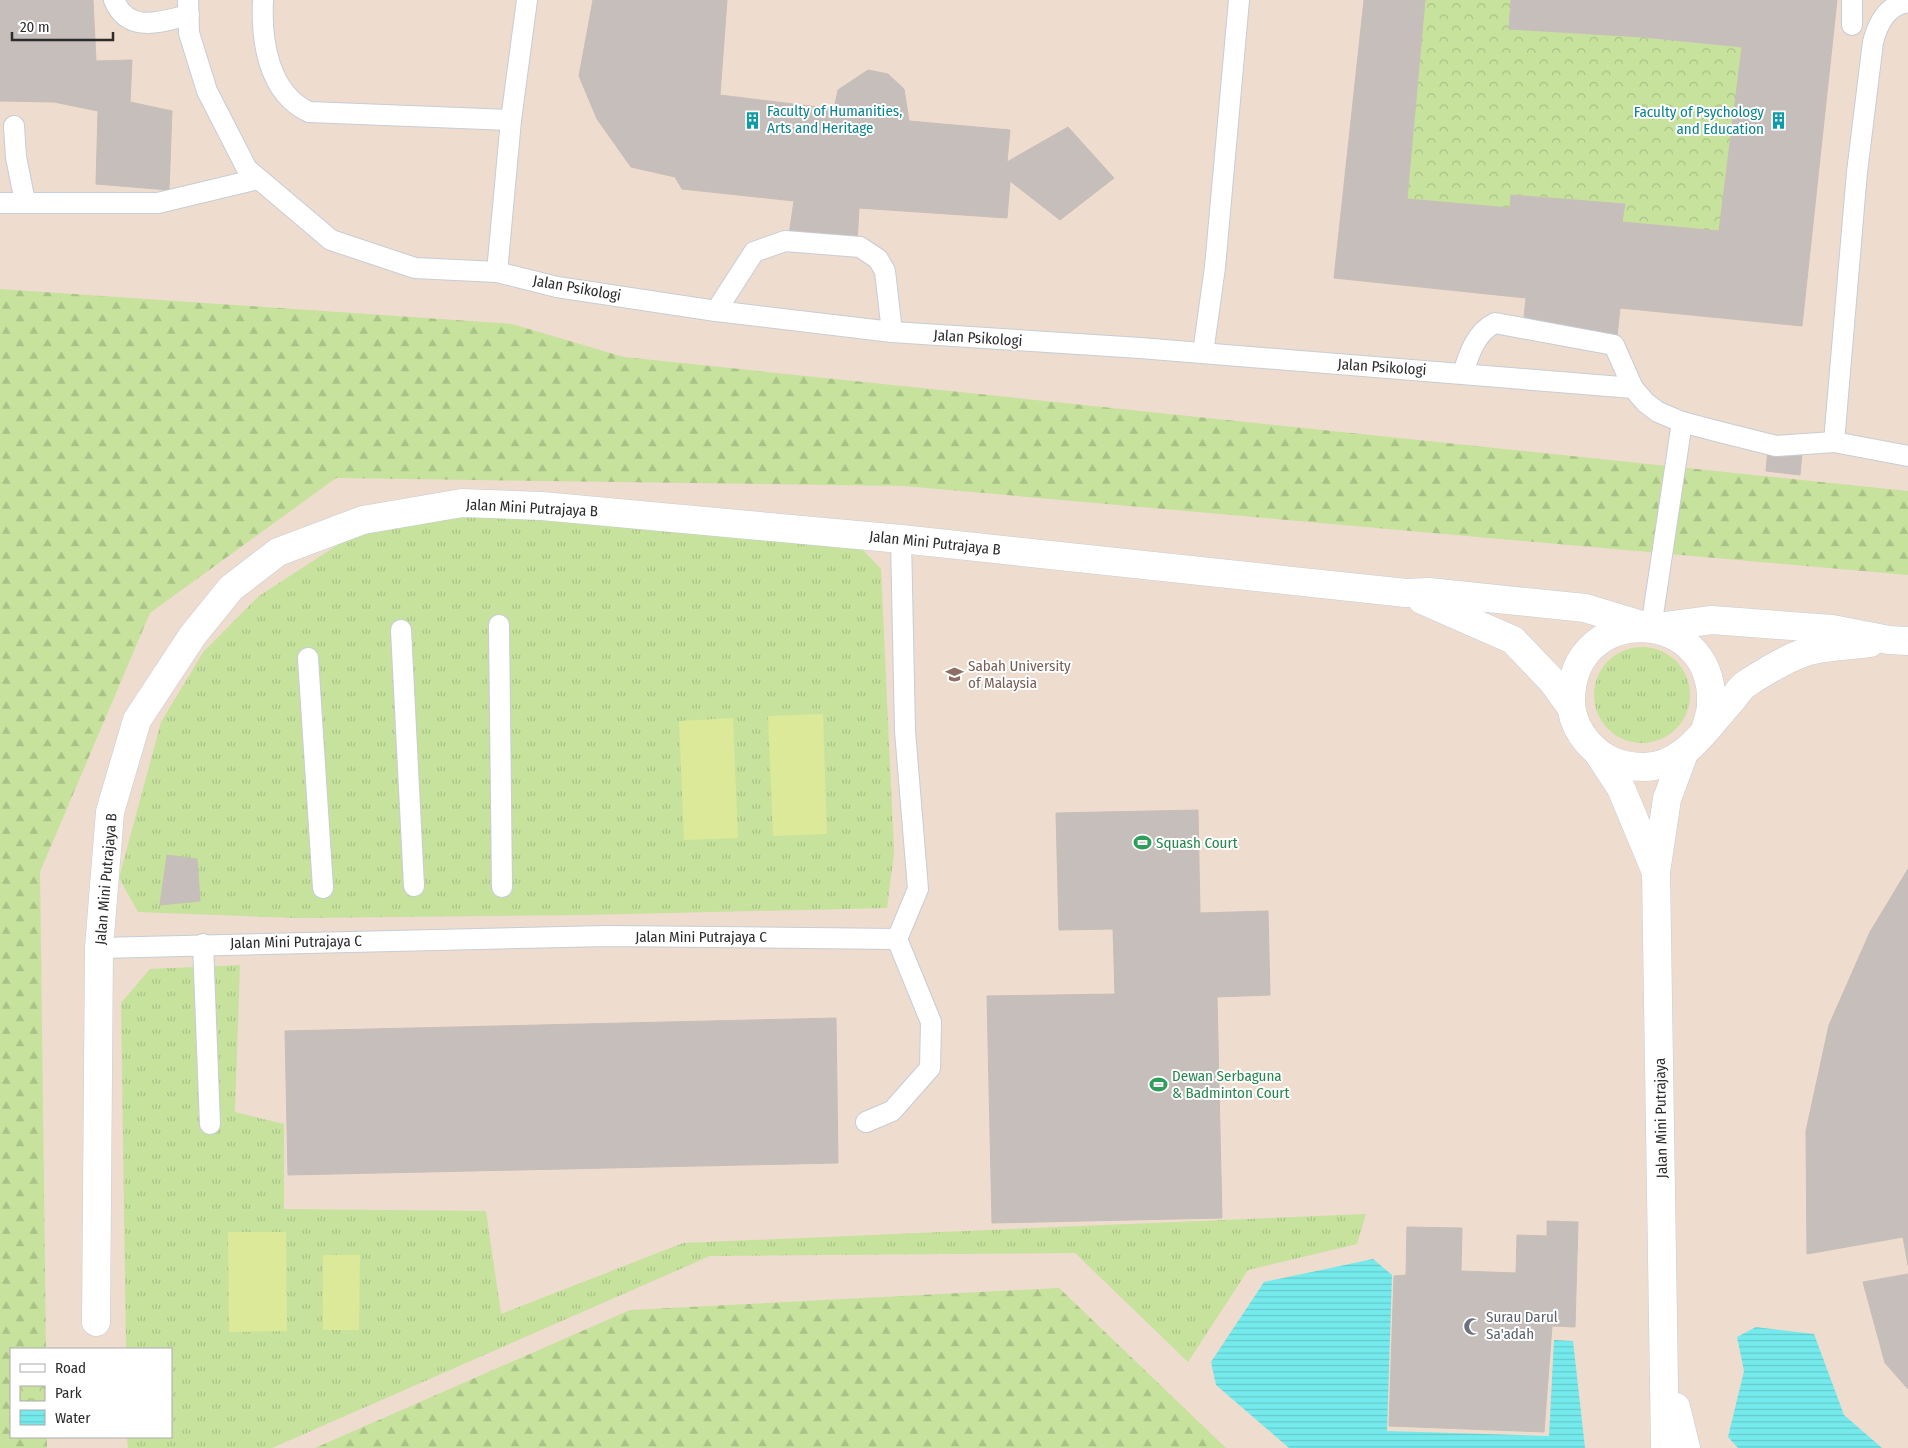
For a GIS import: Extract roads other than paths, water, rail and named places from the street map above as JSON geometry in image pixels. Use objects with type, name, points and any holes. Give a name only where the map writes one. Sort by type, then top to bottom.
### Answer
[{"type":"street","name":"Jalan Mini Putrajaya B","points":[[96,1322],[99,948],[110,812],[136,720],[193,635],[231,588],[278,552],[363,520],[462,503],[542,506],[901,539],[1406,593]]},
{"type":"street","points":[[1406,593],[1429,592],[1585,608],[1669,633],[1684,642],[1698,655],[1707,671],[1711,689],[1711,707],[1705,730]]},
{"type":"street","points":[[1406,593],[1514,640],[1553,682],[1571,706]]},
{"type":"street","points":[[1656,872],[1621,788],[1598,753],[1585,740],[1576,724],[1571,706],[1571,688],[1576,670],[1585,654],[1599,641],[1614,632],[1632,628],[1651,628],[1712,620],[1832,629],[1899,641]]},
{"type":"street","points":[[1598,753],[1613,762],[1631,767],[1650,767],[1668,762],[1684,753],[1745,684],[1804,653],[1899,641]]},
{"type":"street","points":[[1656,872],[1667,799],[1684,753]]},
{"type":"street","name":"Jalan Mini Putrajaya","points":[[1656,872],[1666,1365]]},
{"type":"street","points":[[1665,1448],[1666,1365]]},
{"type":"street","points":[[1666,1365],[1686,1448]]},
{"type":"lane","points":[[114,0],[123,16],[139,23],[157,22],[188,8]]},
{"type":"lane","points":[[263,0],[262,21],[270,69],[288,98],[296,106],[309,112],[511,120]]},
{"type":"lane","points":[[497,272],[511,120],[527,0]]},
{"type":"lane","points":[[1203,353],[1215,267],[1239,0]]},
{"type":"lane","points":[[1852,0],[1852,25]]},
{"type":"lane","points":[[1834,442],[1857,172],[1873,42],[1877,26],[1887,14],[1899,3],[1908,2]]},
{"type":"lane","name":"Jalan Psikologi","points":[[188,8],[189,33],[207,90],[247,169],[331,240],[415,268],[497,272],[558,287],[716,311],[892,332],[1203,353],[1634,388]]},
{"type":"lane","points":[[14,126],[16,157],[26,202]]},
{"type":"lane","points":[[0,203],[158,203],[258,179]]},
{"type":"lane","points":[[716,311],[754,252],[785,241],[860,246],[878,259],[885,271],[892,332]]},
{"type":"lane","points":[[1463,373],[1470,350],[1484,330],[1495,323],[1614,344],[1634,388],[1646,403],[1658,412],[1682,422],[1776,446],[1834,442],[1908,456]]},
{"type":"lane","points":[[1651,628],[1682,422]]},
{"type":"lane","points":[[866,1122],[892,1111],[930,1068],[931,1022],[897,939],[918,889],[906,731],[901,539]]},
{"type":"lane","points":[[499,625],[502,887]]},
{"type":"lane","points":[[401,630],[414,886]]},
{"type":"lane","points":[[308,658],[323,888]]},
{"type":"lane","name":"Jalan Mini Putrajaya C","points":[[99,948],[203,944],[607,936],[897,939]]},
{"type":"lane","points":[[203,944],[210,1124]]},
{"type":"water","points":[[1373,1259],[1392,1275],[1387,1431],[1549,1436],[1554,1340],[1573,1341],[1585,1448],[1289,1448],[1216,1385],[1211,1362],[1264,1282]]},
{"type":"water","points":[[1756,1327],[1814,1334],[1844,1415],[1882,1448],[1738,1448],[1728,1437],[1744,1371],[1737,1337]]},
{"type":"place","name":"Faculty of Humanities, Arts and Heritage","points":[[753,120]]},
{"type":"place","name":"Faculty of Psychology and Education","points":[[1778,121]]},
{"type":"place","name":"Sabah University of Malaysia","points":[[954,675]]},
{"type":"place","name":"Squash Court","points":[[1142,843]]},
{"type":"place","name":"Dewan Serbaguna & Badminton Court","points":[[1158,1085]]},
{"type":"place","name":"Surau Darul Sa'adah","points":[[1472,1326]]}]
